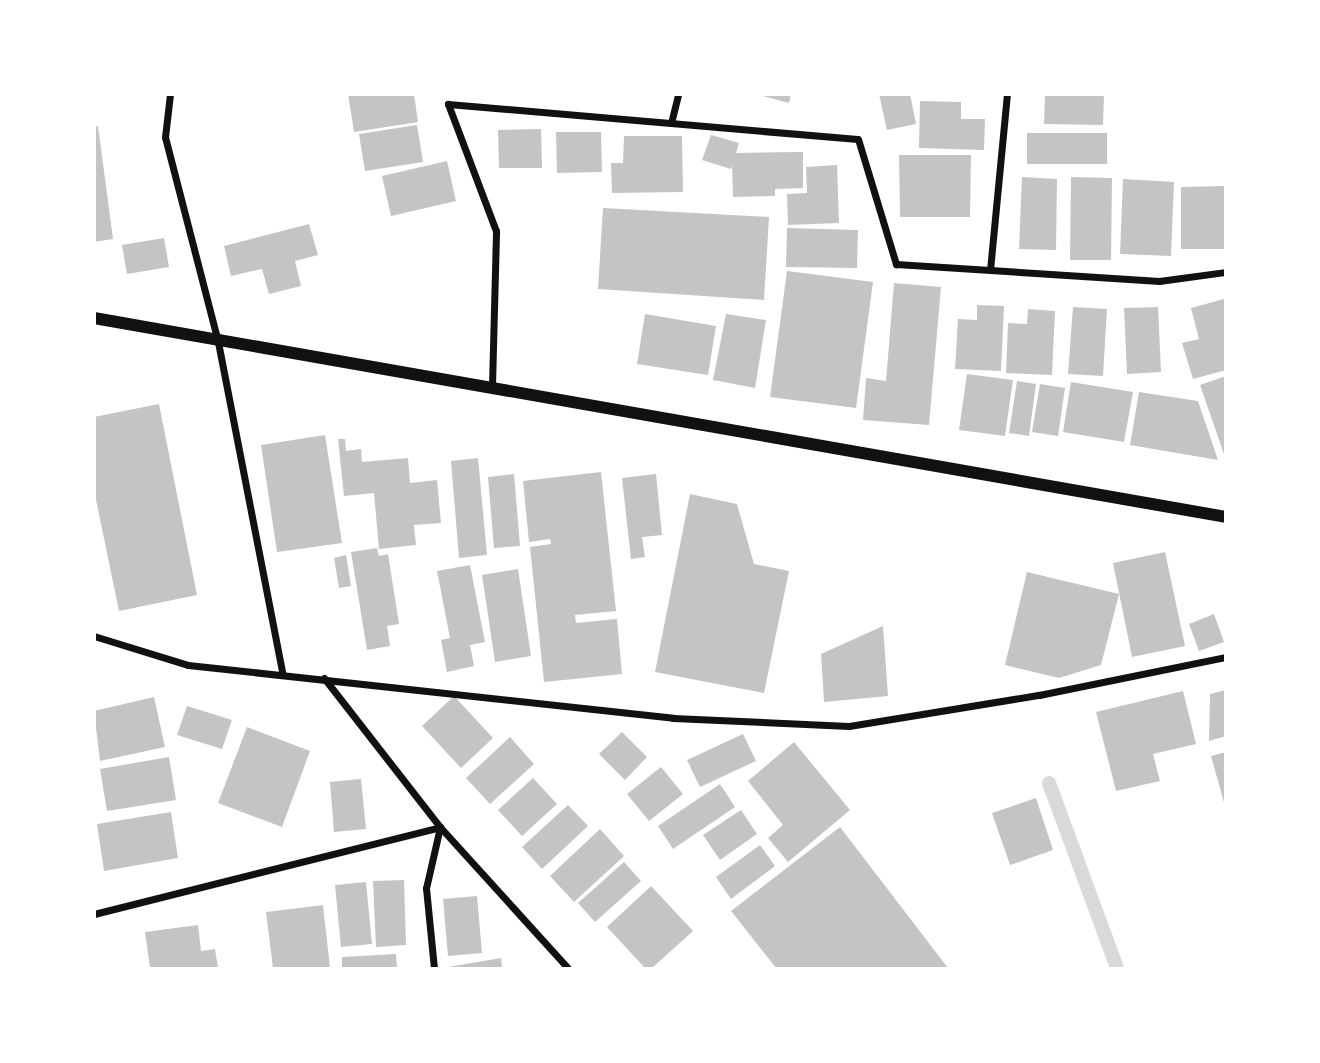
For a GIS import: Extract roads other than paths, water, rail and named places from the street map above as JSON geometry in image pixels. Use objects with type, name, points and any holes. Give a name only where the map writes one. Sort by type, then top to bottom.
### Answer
[{"type":"street","points":[[170,94],[165,137],[218,342],[282,672]]},
{"type":"street","points":[[671,123],[678,94]]},
{"type":"street","points":[[990,270],[1007,94]]},
{"type":"street","points":[[492,386],[496,231],[448,104],[858,139],[896,264],[1159,281],[1226,272]]},
{"type":"street","points":[[94,318],[218,342],[492,386],[1226,517]]},
{"type":"street","points":[[94,636],[188,665],[282,672],[673,718],[849,726],[1039,695],[1226,657]]},
{"type":"street","points":[[324,677],[440,827],[568,968]]},
{"type":"street","points":[[94,914],[440,827]]},
{"type":"street","points":[[434,968],[426,888],[440,827]]},
{"type":"waterway","points":[[1049,783],[1117,968]]}]
